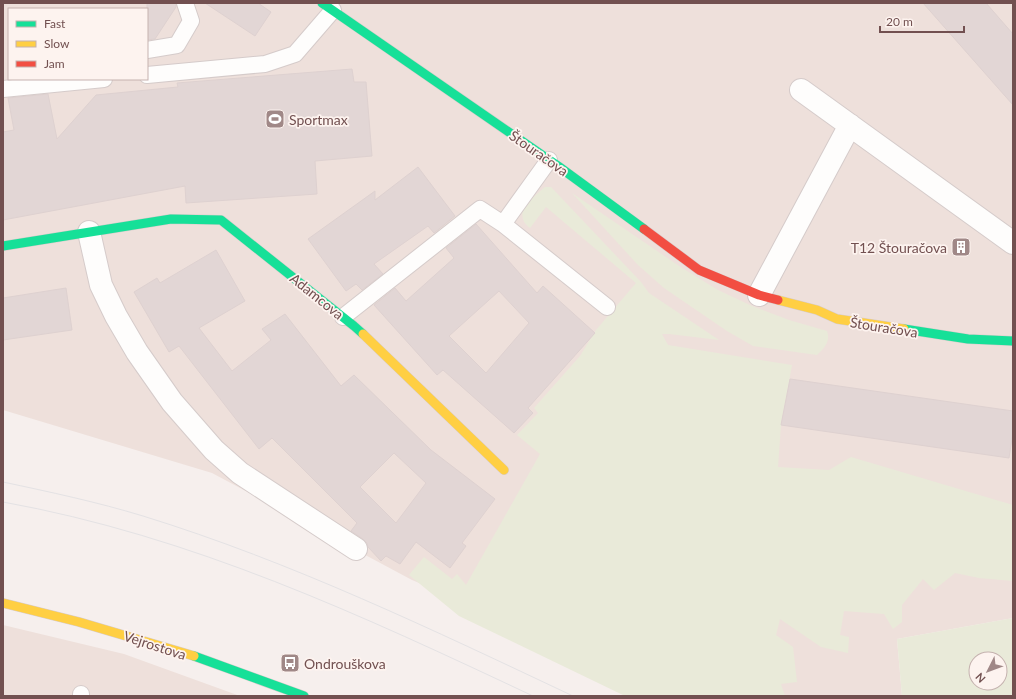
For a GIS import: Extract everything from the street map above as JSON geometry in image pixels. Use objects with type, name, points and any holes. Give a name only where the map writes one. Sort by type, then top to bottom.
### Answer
[{"type":"street","name":"Štouračova","points":[[327,7],[549,160],[699,270],[759,295],[817,310],[837,319],[968,339],[1013,341]]},
{"type":"street","points":[[801,90],[1013,244]]},
{"type":"street","points":[[759,295],[850,125]]},
{"type":"street","name":"Adamcova","points":[[3,246],[171,219],[220,220],[360,331],[504,470]]},
{"type":"street","points":[[89,232],[101,285],[116,316],[137,352],[172,402],[214,450],[240,473],[356,549]]},
{"type":"street","name":"Vejrostova","points":[[3,603],[41,611],[155,644],[304,696]]},
{"type":"lane","points":[[148,50],[177,45],[191,21],[185,3]]},
{"type":"lane","points":[[148,75],[265,64],[295,54],[327,7]]},
{"type":"lane","points":[[3,89],[56,82],[88,80]]},
{"type":"lane","points":[[503,224],[549,160]]},
{"type":"lane","points":[[342,317],[480,209],[503,224],[607,307]]},
{"type":"shaded area","points":[[3,3],[1013,3],[1013,618],[897,639],[902,696],[692,696],[412,580],[212,473],[3,410]]},
{"type":"shaded area","points":[[3,625],[124,654],[240,696],[3,696]]},
{"type":"green space","points":[[545,187],[551,187],[641,282],[649,293],[719,340],[662,334],[668,345],[792,365],[781,425],[778,467],[829,470],[851,457],[1013,505],[1013,581],[979,578],[955,573],[934,590],[923,579],[902,605],[902,622],[893,629],[884,614],[844,611],[840,635],[849,637],[848,653],[821,647],[780,619],[776,635],[793,647],[797,682],[781,684],[785,696],[625,696],[459,616],[409,575],[424,557],[452,579],[457,574],[466,585],[540,454],[517,435],[538,413],[534,408],[580,356],[596,330],[636,283],[546,207],[530,228],[525,223],[522,213],[523,206]]},
{"type":"green space","points":[[572,193],[682,268],[718,290],[752,306],[789,320],[827,331],[828,338],[826,344],[817,355],[753,346],[727,331],[664,288],[638,265]]},
{"type":"green space","points":[[1013,618],[1013,696],[902,696],[897,639]]},
{"type":"building","points":[[147,3],[176,3],[176,7],[155,39],[148,40]]},
{"type":"building","points":[[205,3],[258,3],[271,12],[255,36]]},
{"type":"building","points":[[923,3],[986,3],[1013,34],[1013,105]]},
{"type":"building","points":[[352,69],[354,82],[366,82],[372,156],[315,161],[317,194],[186,203],[185,186],[3,220],[3,132],[14,130],[8,98],[48,94],[57,139],[96,95],[178,87],[177,83]]},
{"type":"building","points":[[418,167],[455,216],[434,233],[428,226],[374,264],[383,274],[362,290],[356,284],[346,291],[308,239],[375,191],[375,200]]},
{"type":"building","points":[[476,224],[537,293],[543,286],[595,333],[528,408],[533,413],[514,433],[443,370],[437,375],[374,305],[395,288],[406,301],[454,258],[446,248]],"holes":[[[499,291],[529,323],[486,373],[449,336]]]},
{"type":"building","points":[[216,250],[245,301],[199,328],[232,371],[271,340],[262,329],[285,314],[341,386],[354,375],[431,450],[495,499],[462,543],[466,546],[450,568],[416,542],[400,564],[386,556],[381,561],[363,539],[351,531],[357,523],[272,438],[259,449],[179,346],[169,352],[134,292],[157,278],[160,283]],"holes":[[[394,453],[426,483],[396,523],[360,487]]]},
{"type":"building","points":[[66,288],[72,330],[3,340],[3,298]]},
{"type":"building","points":[[790,379],[1013,411],[1013,432],[1009,458],[781,425]]},
{"type":"tram line","points":[[3,482],[126,511],[199,534],[253,554],[361,598],[468,646],[573,696]]},
{"type":"tram line","points":[[3,502],[73,517],[141,535],[274,581],[404,636],[533,696]]},
{"type":"traffic: fast","points":[[322,3],[558,166],[644,229]]},
{"type":"traffic: fast","points":[[3,246],[171,219],[221,220],[363,334]]},
{"type":"traffic: fast","points":[[904,329],[968,339],[1013,341]]},
{"type":"traffic: fast","points":[[194,656],[304,696]]},
{"type":"traffic: slow","points":[[778,300],[817,310],[837,319],[904,329]]},
{"type":"traffic: slow","points":[[363,334],[504,470]]},
{"type":"traffic: slow","points":[[3,603],[79,622],[194,656]]},
{"type":"traffic: jam","points":[[644,229],[699,270],[759,295],[778,300]]},
{"type":"place","name":"Sportmax","points":[[275,119]]},
{"type":"place","name":"T12 Štouračova","points":[[961,247]]},
{"type":"place","name":"Ondrouškova","points":[[290,663]]}]
